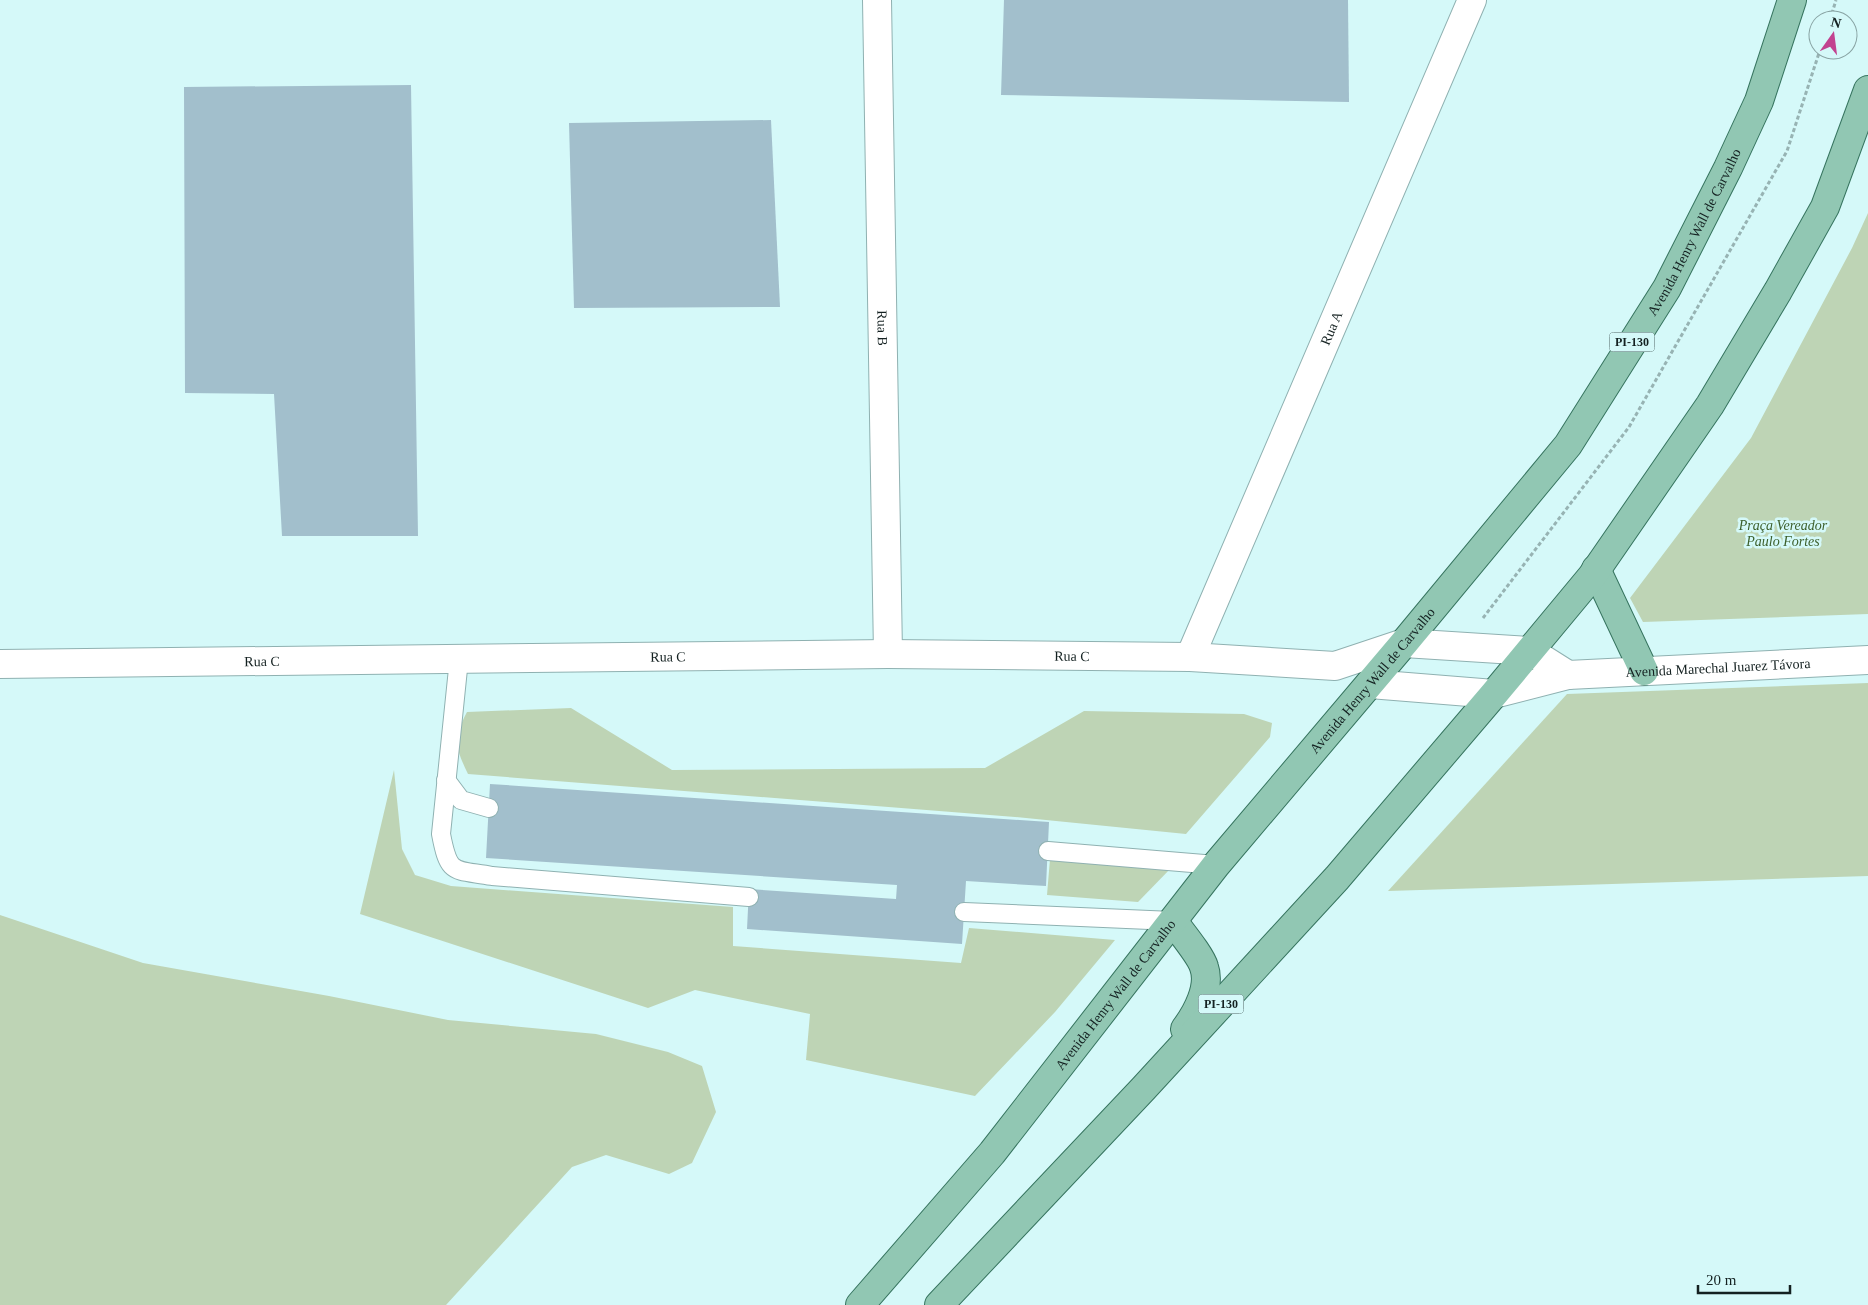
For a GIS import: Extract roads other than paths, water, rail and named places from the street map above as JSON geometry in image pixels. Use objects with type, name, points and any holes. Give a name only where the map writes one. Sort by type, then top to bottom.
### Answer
[{"type":"main road","name":"Avenida Henry Wall de Carvalho","points":[[860,1305],[992,1153],[1216,865],[1370,684],[1568,445],[1667,288],[1728,168],[1759,101],[1792,0]]},
{"type":"main road","name":"PI-130","points":[[939,1305],[1143,1089],[1337,878],[1494,694],[1596,569],[1710,406],[1778,291],[1824,207],[1868,90]]},
{"type":"main road","points":[[1596,569],[1644,671]]},
{"type":"main road","points":[[1143,1089],[1200,1004],[1205,983],[1204,967],[1173,921]]},
{"type":"street","name":"Rua B","points":[[877,0],[888,654]]},
{"type":"street","name":"Rua A","points":[[1190,657],[1472,0]]},
{"type":"street","name":"Rua C","points":[[1,666],[888,654],[1190,657],[1335,666],[1404,643]]},
{"type":"street","points":[[1404,643],[1530,651],[1568,675]]},
{"type":"street","name":"Avenida Marechal Juarez Távora","points":[[1370,684],[1494,694],[1568,675],[1868,660]]},
{"type":"street","name":"Rua C","points":[[1335,666],[1370,684]]},
{"type":"lane","points":[[459,659],[441,834],[446,860],[455,870],[492,876],[749,897]]},
{"type":"lane","points":[[446,780],[461,800],[489,808]]},
{"type":"lane","points":[[1048,851],[1216,865]]},
{"type":"lane","points":[[964,912],[1173,921]]},
{"type":"park label","name":"Praça Vereador Paulo Fortes","points":[[1783,534]]}]
